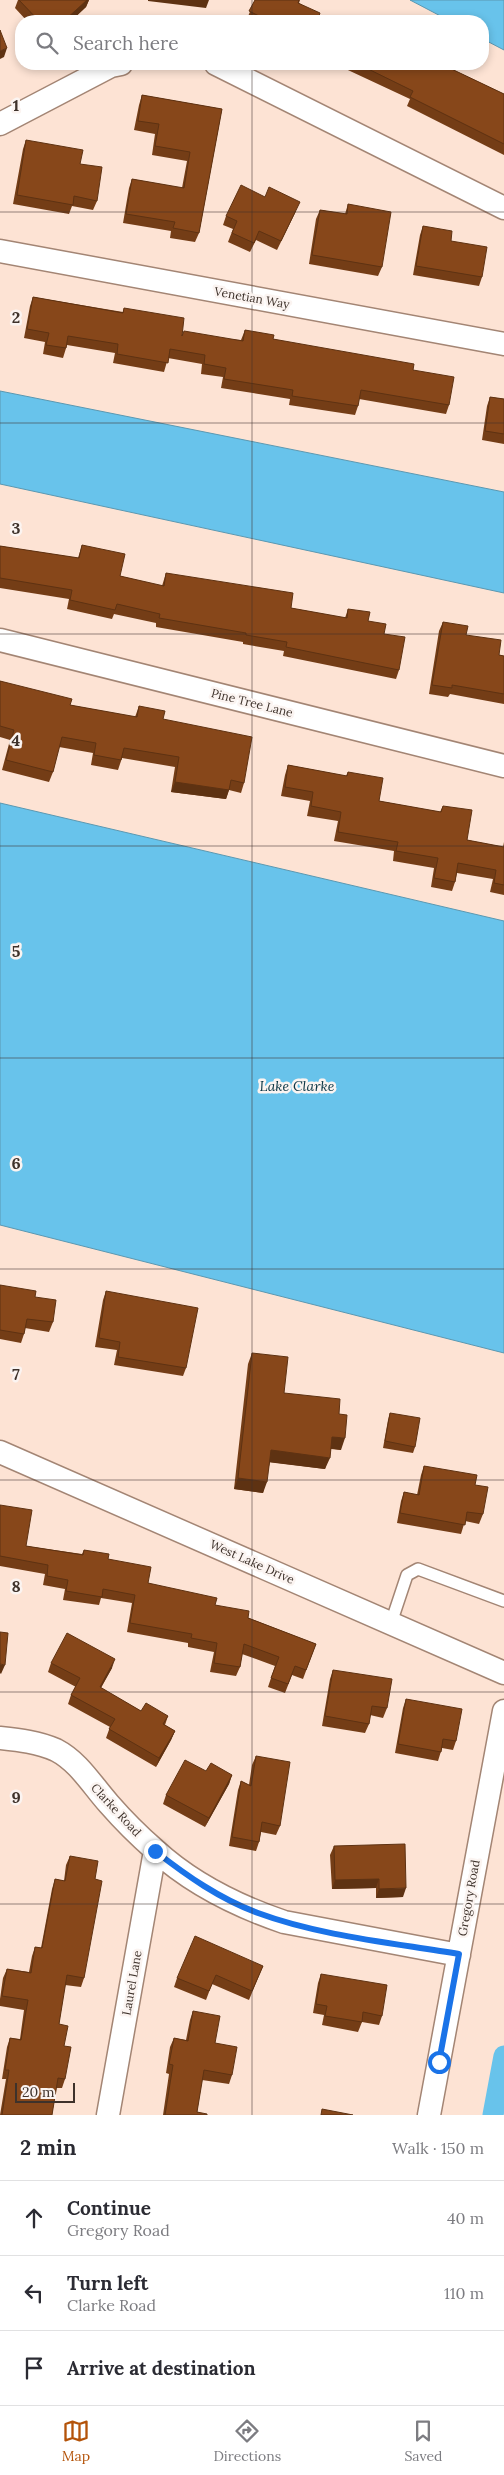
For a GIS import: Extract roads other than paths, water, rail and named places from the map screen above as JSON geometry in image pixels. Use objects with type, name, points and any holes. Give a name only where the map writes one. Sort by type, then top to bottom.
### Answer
[{"type":"street","points":[[0,124],[103,70]]},
{"type":"street","points":[[228,70],[504,208]]},
{"type":"street","name":"Venetian Way","points":[[0,251],[504,344]]},
{"type":"street","name":"Pine Tree Lane","points":[[0,640],[504,766]]},
{"type":"street","name":"West Lake Drive","points":[[0,1452],[504,1673]]},
{"type":"street","name":"Gregory Road","points":[[429,2115],[504,1711]]},
{"type":"street","name":"Clarke Road","points":[[0,1738],[42,1745],[69,1758],[80,1768],[109,1804],[155,1851],[180,1871],[217,1894],[257,1913],[312,1928],[459,1954]]},
{"type":"street","name":"Laurel Lane","points":[[108,2115],[155,1851]]},
{"type":"lane","points":[[391,1623],[407,1575],[418,1569],[504,1601]]},
{"type":"water","points":[[410,0],[504,0],[504,50],[489,42],[489,15],[439,15]]},
{"type":"water","points":[[0,391],[504,492],[504,593],[0,484]]},
{"type":"water","name":"Lake Clarke","points":[[0,803],[504,921],[504,1353],[0,1225]]},
{"type":"waterway","points":[[493,2115],[504,2056]]}]
